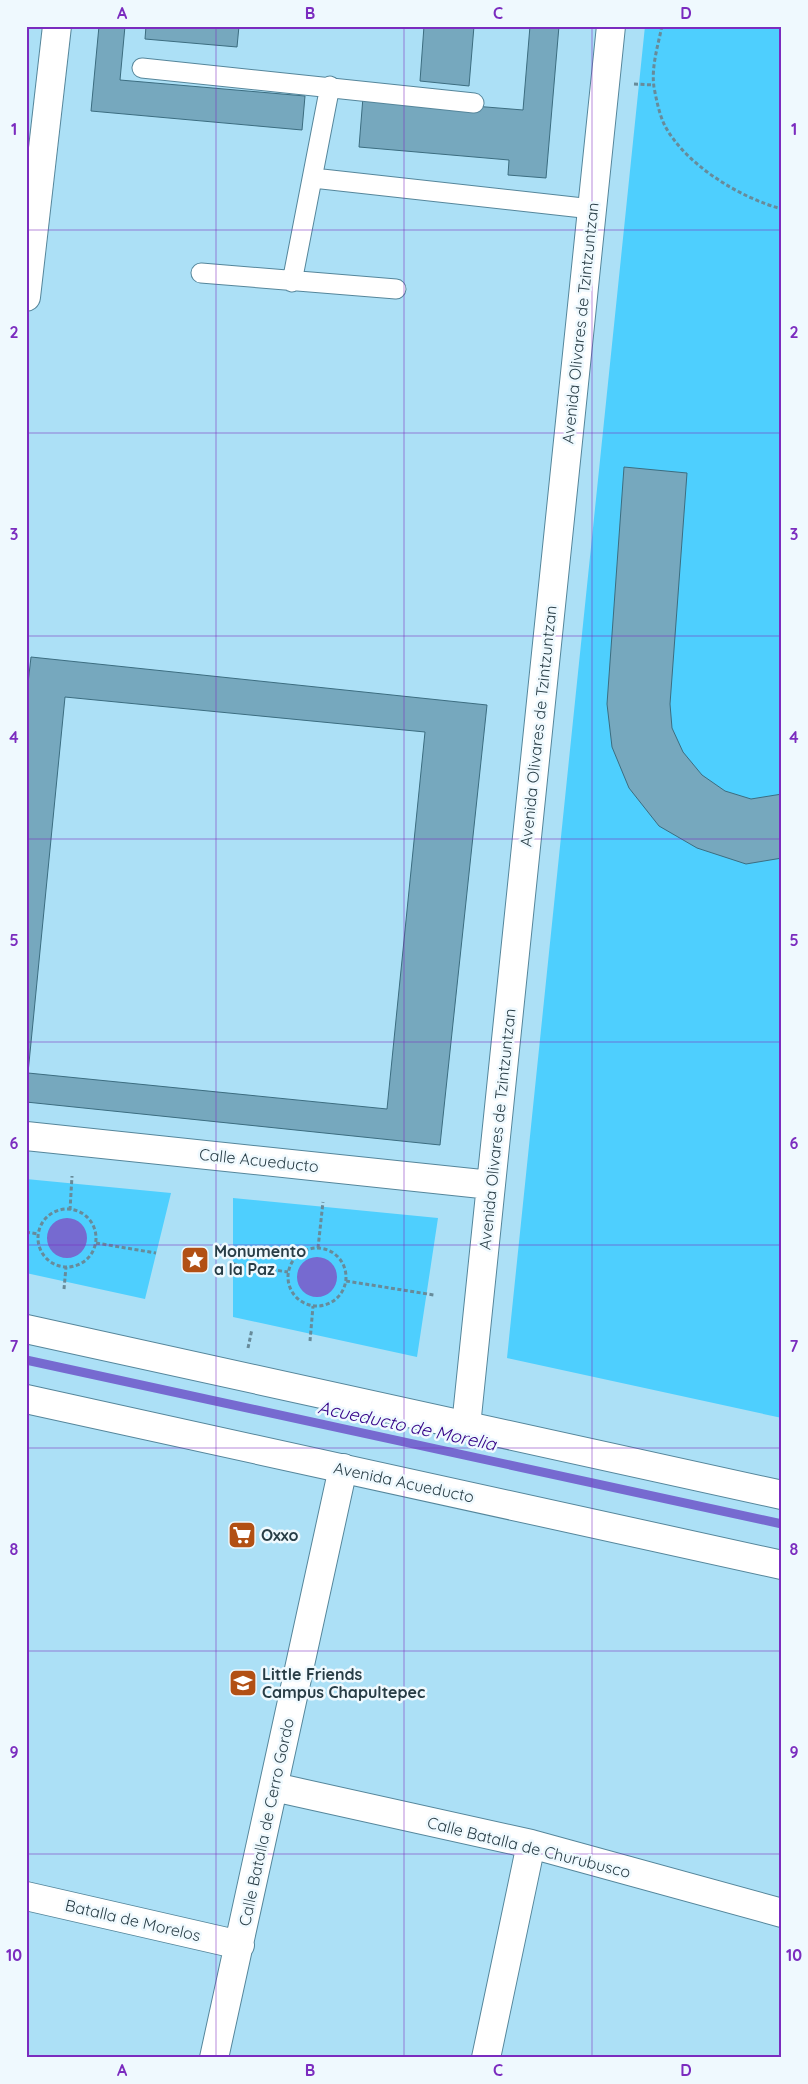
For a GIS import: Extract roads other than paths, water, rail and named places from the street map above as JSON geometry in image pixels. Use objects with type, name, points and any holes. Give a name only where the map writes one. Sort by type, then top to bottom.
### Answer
[{"type":"street","points":[[26,297],[57,26]]},
{"type":"street","name":"Avenida Olivares de Tzintzuntzan","points":[[466,1426],[611,26]]},
{"type":"street","name":"Calle Acueducto","points":[[26,1136],[491,1185]]},
{"type":"street","points":[[26,1329],[782,1495]]},
{"type":"street","name":"Avenida Acueducto","points":[[26,1399],[782,1565]]},
{"type":"street","name":"Calle Batalla de Cerro Gordo","points":[[214,2058],[343,1468]]},
{"type":"street","name":"Calle Batalla de Churubusco","points":[[274,1787],[530,1844],[782,1913]]},
{"type":"street","points":[[486,2058],[530,1844]]},
{"type":"street","name":"Batalla de Morelos","points":[[26,1896],[240,1945]]},
{"type":"lane","points":[[142,68],[330,86],[474,103]]},
{"type":"lane","points":[[292,282],[330,86]]},
{"type":"lane","points":[[313,178],[592,209]]},
{"type":"lane","points":[[201,273],[292,282],[396,288]]},
{"type":"waterway","name":"Acueducto de Morelia","points":[[26,1360],[782,1524]]},
{"type":"place","name":"Monumento a la Paz","points":[[195,1260]]},
{"type":"place","name":"Oxxo","points":[[242,1535]]},
{"type":"place","name":"Little Friends Campus Chapultepec","points":[[243,1683]]}]
